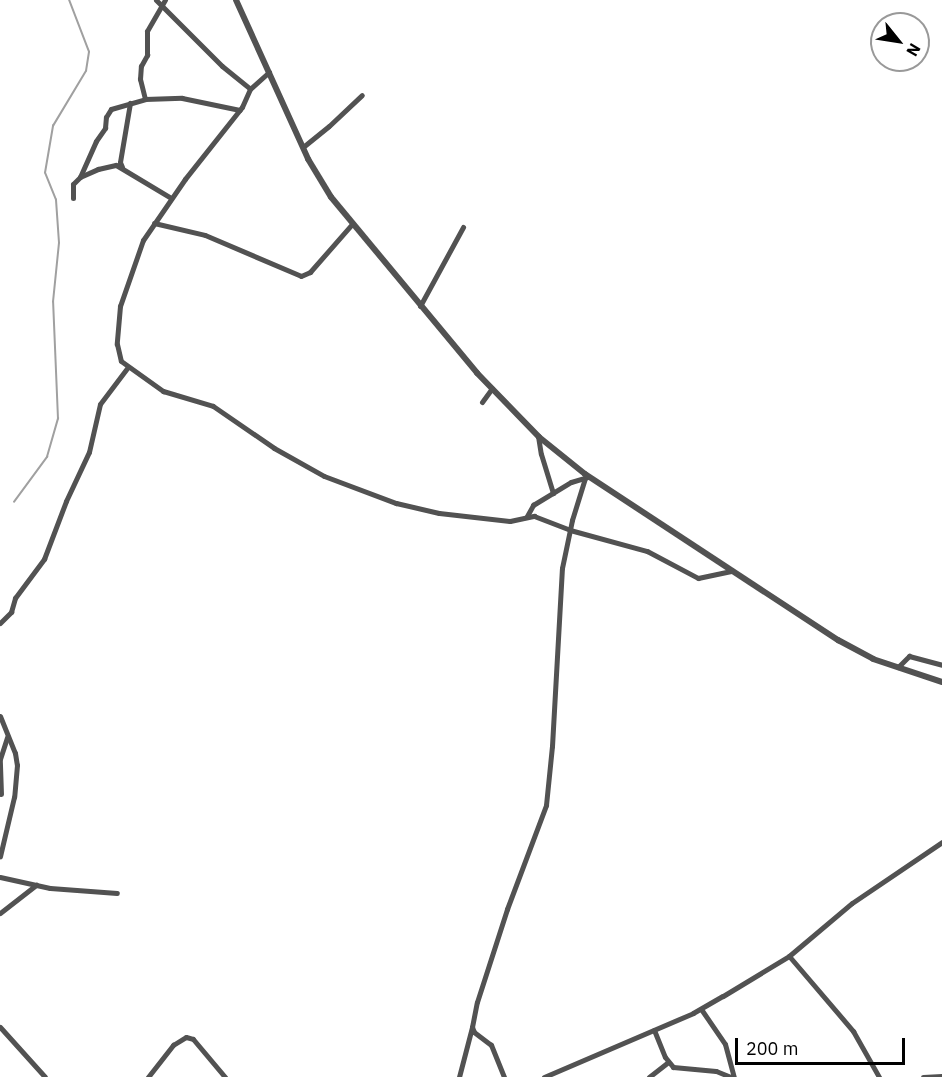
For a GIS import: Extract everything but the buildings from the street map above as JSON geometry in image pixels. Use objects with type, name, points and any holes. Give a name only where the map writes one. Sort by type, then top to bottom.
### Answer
[{"type":"street","points":[[156,0],[163,2],[222,66],[250,89]]},
{"type":"street","points":[[236,0],[303,147],[331,197],[420,306],[538,436],[586,476],[838,640],[861,654],[942,682]]},
{"type":"street","points":[[145,99],[140,71],[147,55],[147,32],[163,2]]},
{"type":"street","points":[[269,72],[250,89],[240,110],[171,198],[154,222],[138,254],[120,306],[118,356],[128,367],[164,391],[213,406],[274,448],[335,481],[396,503],[439,513],[510,521],[527,516],[543,518],[570,530],[647,551],[698,578],[732,571]]},
{"type":"street","points":[[303,147],[362,95]]},
{"type":"street","points":[[80,177],[96,141],[105,128],[108,112],[145,99],[182,98],[240,110]]},
{"type":"street","points":[[130,103],[120,162],[122,166],[171,198]]},
{"type":"street","points":[[73,198],[73,184],[80,177],[98,169],[122,166]]},
{"type":"street","points":[[154,222],[205,235],[301,276],[310,272],[352,224]]},
{"type":"street","points":[[420,306],[463,228]]},
{"type":"street","points":[[0,623],[11,612],[15,598],[44,559],[66,501],[89,452],[94,422],[100,404],[128,367]]},
{"type":"street","points":[[482,402],[492,388]]},
{"type":"street","points":[[538,436],[553,493]]},
{"type":"street","points":[[527,516],[533,505],[586,476]]},
{"type":"street","points":[[459,1077],[477,1002],[507,909],[546,805],[552,746],[560,582],[570,530],[586,476]]},
{"type":"street","points":[[898,667],[909,656],[942,665]]},
{"type":"street","points":[[0,716],[15,753],[16,780],[0,856]]},
{"type":"street","points":[[1,794],[0,759],[7,737]]},
{"type":"street","points":[[544,1077],[701,1009],[789,956],[852,903],[942,842]]},
{"type":"street","points":[[0,877],[76,892],[117,893]]},
{"type":"street","points":[[0,913],[36,885]]},
{"type":"street","points":[[789,956],[853,1031],[879,1077]]},
{"type":"street","points":[[654,1030],[668,1062],[678,1069],[705,1070],[733,1077],[725,1044],[701,1009]]},
{"type":"street","points":[[0,1027],[45,1077]]},
{"type":"street","points":[[471,1027],[491,1045],[504,1077]]},
{"type":"street","points":[[148,1077],[173,1045],[186,1037],[193,1038],[225,1077]]},
{"type":"street","points":[[649,1077],[668,1062]]},
{"type":"street","points":[[923,1077],[942,1076]]},
{"type":"waterway","points":[[14,502],[47,457],[58,419],[53,302],[59,243],[56,200],[45,173],[53,126],[86,71],[89,52],[69,0]]}]
